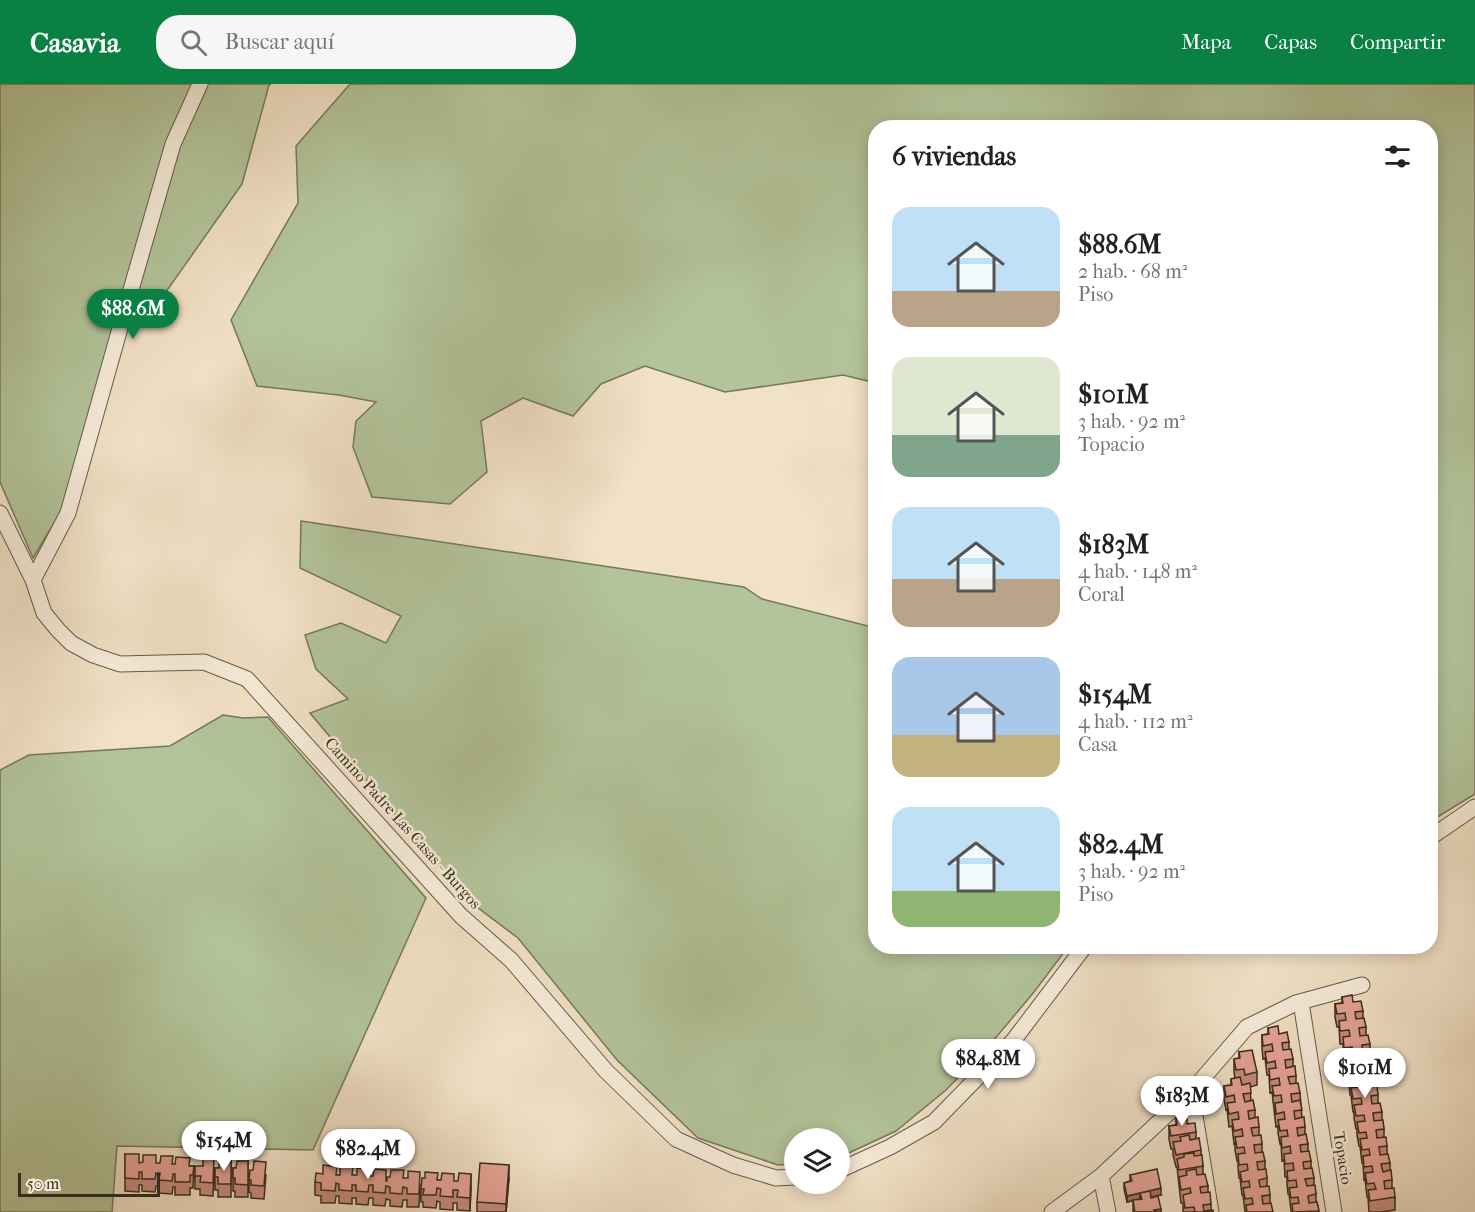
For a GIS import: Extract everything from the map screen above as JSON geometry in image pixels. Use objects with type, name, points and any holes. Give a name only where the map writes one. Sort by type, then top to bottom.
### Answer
[{"type":"street","points":[[33,580],[68,513],[173,144],[200,84]]},
{"type":"street","name":"Camino Padre Las Casas - Burgos","points":[[0,513],[33,580],[44,613],[71,643],[93,655],[120,664],[204,662],[247,678],[461,916],[511,960],[606,1071],[676,1139],[734,1165],[776,1178],[784,1178]]},
{"type":"street","points":[[1438,832],[1475,807]]},
{"type":"street","points":[[850,1165],[890,1147],[934,1122],[1013,1041],[1079,954]]},
{"type":"street","points":[[1052,1212],[1101,1176],[1191,1092],[1247,1027],[1301,1002],[1362,985]]},
{"type":"street","name":"Topacio","points":[[1301,1002],[1334,1212]]},
{"type":"street","points":[[1191,1092],[1211,1212]]},
{"type":"street","points":[[1101,1176],[1108,1212]]},
{"type":"green space","points":[[0,84],[271,84],[242,184],[161,299],[137,313],[110,342],[62,510],[33,558],[0,482]]},
{"type":"green space","points":[[350,84],[1475,84],[1475,794],[1438,817],[1438,120],[868,120],[868,381],[843,375],[725,392],[645,366],[601,384],[573,416],[523,398],[481,421],[487,472],[450,504],[372,497],[353,447],[356,421],[376,402],[339,395],[257,386],[231,320],[298,203],[296,146]]},
{"type":"green space","points":[[301,521],[744,587],[762,599],[868,626],[868,954],[1063,954],[988,1047],[946,1090],[896,1131],[850,1152],[850,1128],[784,1128],[784,1165],[778,1165],[698,1138],[617,1060],[518,938],[465,898],[310,713],[348,699],[316,669],[305,635],[341,623],[386,643],[401,616],[300,568]]},
{"type":"green space","points":[[223,715],[243,718],[268,717],[426,898],[313,1150],[117,1146],[112,1212],[0,1212],[0,770],[29,755],[170,746]]},
{"type":"building","points":[[1352,995],[1353,1002],[1361,1001],[1363,1011],[1355,1012],[1356,1019],[1364,1018],[1366,1027],[1359,1028],[1360,1036],[1368,1035],[1370,1044],[1362,1045],[1363,1053],[1371,1051],[1373,1061],[1365,1062],[1366,1070],[1374,1069],[1376,1078],[1367,1079],[1369,1087],[1377,1086],[1378,1095],[1371,1096],[1372,1104],[1380,1103],[1382,1112],[1373,1113],[1374,1121],[1383,1120],[1384,1129],[1376,1130],[1377,1138],[1386,1137],[1387,1146],[1379,1147],[1380,1155],[1388,1154],[1390,1163],[1381,1164],[1383,1172],[1391,1170],[1392,1180],[1384,1181],[1385,1189],[1394,1188],[1395,1197],[1370,1201],[1368,1190],[1376,1189],[1374,1183],[1367,1184],[1365,1173],[1373,1172],[1372,1166],[1364,1167],[1363,1156],[1370,1155],[1369,1149],[1362,1150],[1360,1139],[1367,1138],[1366,1132],[1359,1133],[1357,1122],[1365,1121],[1364,1115],[1356,1116],[1354,1105],[1362,1104],[1361,1098],[1353,1099],[1351,1088],[1359,1087],[1358,1081],[1350,1082],[1349,1071],[1356,1070],[1355,1064],[1347,1065],[1346,1054],[1353,1053],[1352,1047],[1344,1048],[1343,1037],[1350,1036],[1349,1030],[1340,1031],[1339,1021],[1346,1020],[1345,1013],[1337,1014],[1335,1004],[1343,1003],[1342,997]]},
{"type":"building","points":[[1278,1026],[1279,1034],[1287,1032],[1289,1042],[1282,1043],[1283,1050],[1291,1049],[1293,1059],[1285,1060],[1286,1068],[1295,1066],[1296,1076],[1288,1077],[1290,1084],[1298,1083],[1300,1093],[1291,1094],[1292,1102],[1300,1100],[1302,1110],[1294,1111],[1295,1119],[1304,1117],[1305,1127],[1297,1128],[1298,1136],[1306,1134],[1308,1144],[1300,1145],[1301,1152],[1309,1151],[1311,1161],[1303,1162],[1304,1169],[1312,1168],[1314,1178],[1305,1179],[1307,1186],[1315,1185],[1316,1194],[1308,1196],[1309,1203],[1317,1202],[1319,1211],[1293,1212],[1292,1204],[1299,1203],[1298,1197],[1291,1198],[1289,1188],[1297,1187],[1296,1180],[1288,1181],[1287,1171],[1294,1170],[1293,1163],[1285,1164],[1284,1154],[1291,1153],[1290,1146],[1282,1148],[1281,1137],[1288,1136],[1287,1130],[1280,1131],[1278,1120],[1285,1119],[1284,1112],[1276,1114],[1275,1103],[1282,1102],[1281,1095],[1274,1096],[1272,1086],[1280,1085],[1279,1078],[1270,1080],[1269,1069],[1276,1068],[1275,1061],[1267,1063],[1265,1052],[1273,1051],[1272,1044],[1263,1046],[1262,1035],[1269,1034],[1268,1028]]},
{"type":"building","points":[[1252,1050],[1257,1072],[1245,1075],[1244,1069],[1236,1070],[1234,1059],[1240,1058],[1239,1052]]},
{"type":"building","points":[[1240,1077],[1242,1085],[1250,1083],[1251,1093],[1243,1094],[1245,1102],[1253,1100],[1255,1110],[1248,1111],[1249,1119],[1258,1117],[1259,1127],[1251,1128],[1253,1136],[1261,1135],[1262,1144],[1254,1145],[1255,1153],[1263,1152],[1265,1161],[1257,1162],[1258,1170],[1266,1169],[1267,1178],[1259,1180],[1260,1187],[1269,1186],[1270,1195],[1262,1196],[1263,1204],[1271,1203],[1273,1212],[1247,1212],[1246,1205],[1253,1204],[1252,1198],[1245,1199],[1243,1188],[1250,1187],[1249,1181],[1242,1182],[1240,1172],[1248,1170],[1247,1164],[1239,1165],[1238,1154],[1245,1153],[1244,1147],[1237,1148],[1235,1137],[1243,1136],[1242,1129],[1234,1131],[1232,1120],[1239,1119],[1238,1112],[1229,1114],[1227,1103],[1235,1102],[1234,1095],[1226,1097],[1224,1086],[1232,1085],[1231,1079]]},
{"type":"building","points":[[1186,1117],[1187,1124],[1195,1123],[1196,1132],[1171,1136],[1169,1126],[1177,1125],[1176,1118]]},
{"type":"building","points":[[1189,1135],[1190,1140],[1199,1138],[1201,1150],[1176,1155],[1173,1142],[1181,1141],[1180,1137]]},
{"type":"building","points":[[1194,1153],[1194,1156],[1202,1155],[1203,1166],[1179,1170],[1177,1159],[1184,1157],[1184,1154]]},
{"type":"building","points":[[125,1154],[139,1154],[139,1163],[143,1162],[143,1155],[156,1155],[156,1163],[160,1163],[161,1156],[173,1156],[172,1164],[175,1164],[176,1157],[190,1158],[189,1166],[194,1166],[193,1175],[190,1175],[190,1182],[175,1182],[175,1174],[173,1174],[172,1181],[159,1180],[160,1173],[156,1173],[155,1179],[142,1179],[142,1172],[139,1172],[139,1179],[125,1178]]},
{"type":"building","points":[[203,1158],[214,1158],[213,1183],[200,1182],[201,1176],[195,1176],[195,1166],[203,1166]]},
{"type":"building","points":[[219,1160],[231,1160],[231,1184],[218,1184],[215,1168],[219,1168]]},
{"type":"building","points":[[237,1161],[248,1161],[248,1185],[235,1184],[233,1168],[236,1168]]},
{"type":"building","points":[[254,1161],[266,1162],[264,1186],[251,1185],[251,1180],[249,1180]]},
{"type":"building","points":[[480,1163],[509,1165],[506,1204],[477,1202]]},
{"type":"building","points":[[323,1165],[337,1167],[336,1175],[340,1175],[340,1167],[353,1167],[352,1175],[357,1175],[357,1168],[370,1169],[369,1176],[373,1176],[374,1169],[386,1170],[386,1181],[387,1177],[390,1177],[391,1170],[404,1170],[403,1178],[408,1178],[408,1171],[420,1172],[419,1194],[407,1194],[407,1188],[403,1187],[402,1194],[390,1193],[390,1187],[386,1186],[385,1193],[373,1192],[373,1185],[369,1185],[368,1192],[356,1191],[356,1185],[352,1185],[352,1191],[339,1190],[339,1184],[336,1183],[335,1191],[321,1190],[321,1183],[315,1182],[316,1173],[323,1174]]},
{"type":"building","points":[[1157,1169],[1161,1188],[1127,1196],[1124,1183],[1132,1181],[1130,1175]]},
{"type":"building","points":[[1196,1169],[1197,1175],[1205,1174],[1208,1186],[1200,1187],[1201,1193],[1210,1192],[1211,1204],[1203,1205],[1204,1211],[1213,1210],[1213,1212],[1195,1212],[1194,1207],[1185,1208],[1183,1195],[1191,1193],[1190,1188],[1181,1190],[1179,1177],[1187,1175],[1186,1171]]},
{"type":"building","points":[[425,1172],[438,1173],[437,1180],[441,1180],[442,1173],[454,1174],[454,1181],[458,1181],[459,1173],[471,1174],[470,1198],[457,1197],[458,1190],[453,1190],[453,1197],[440,1196],[441,1189],[437,1188],[436,1195],[423,1195],[424,1189],[421,1189]]},
{"type":"building","points":[[1150,1191],[1151,1198],[1158,1196],[1161,1209],[1154,1210],[1154,1212],[1135,1212],[1133,1200],[1142,1199],[1140,1193]]}]
